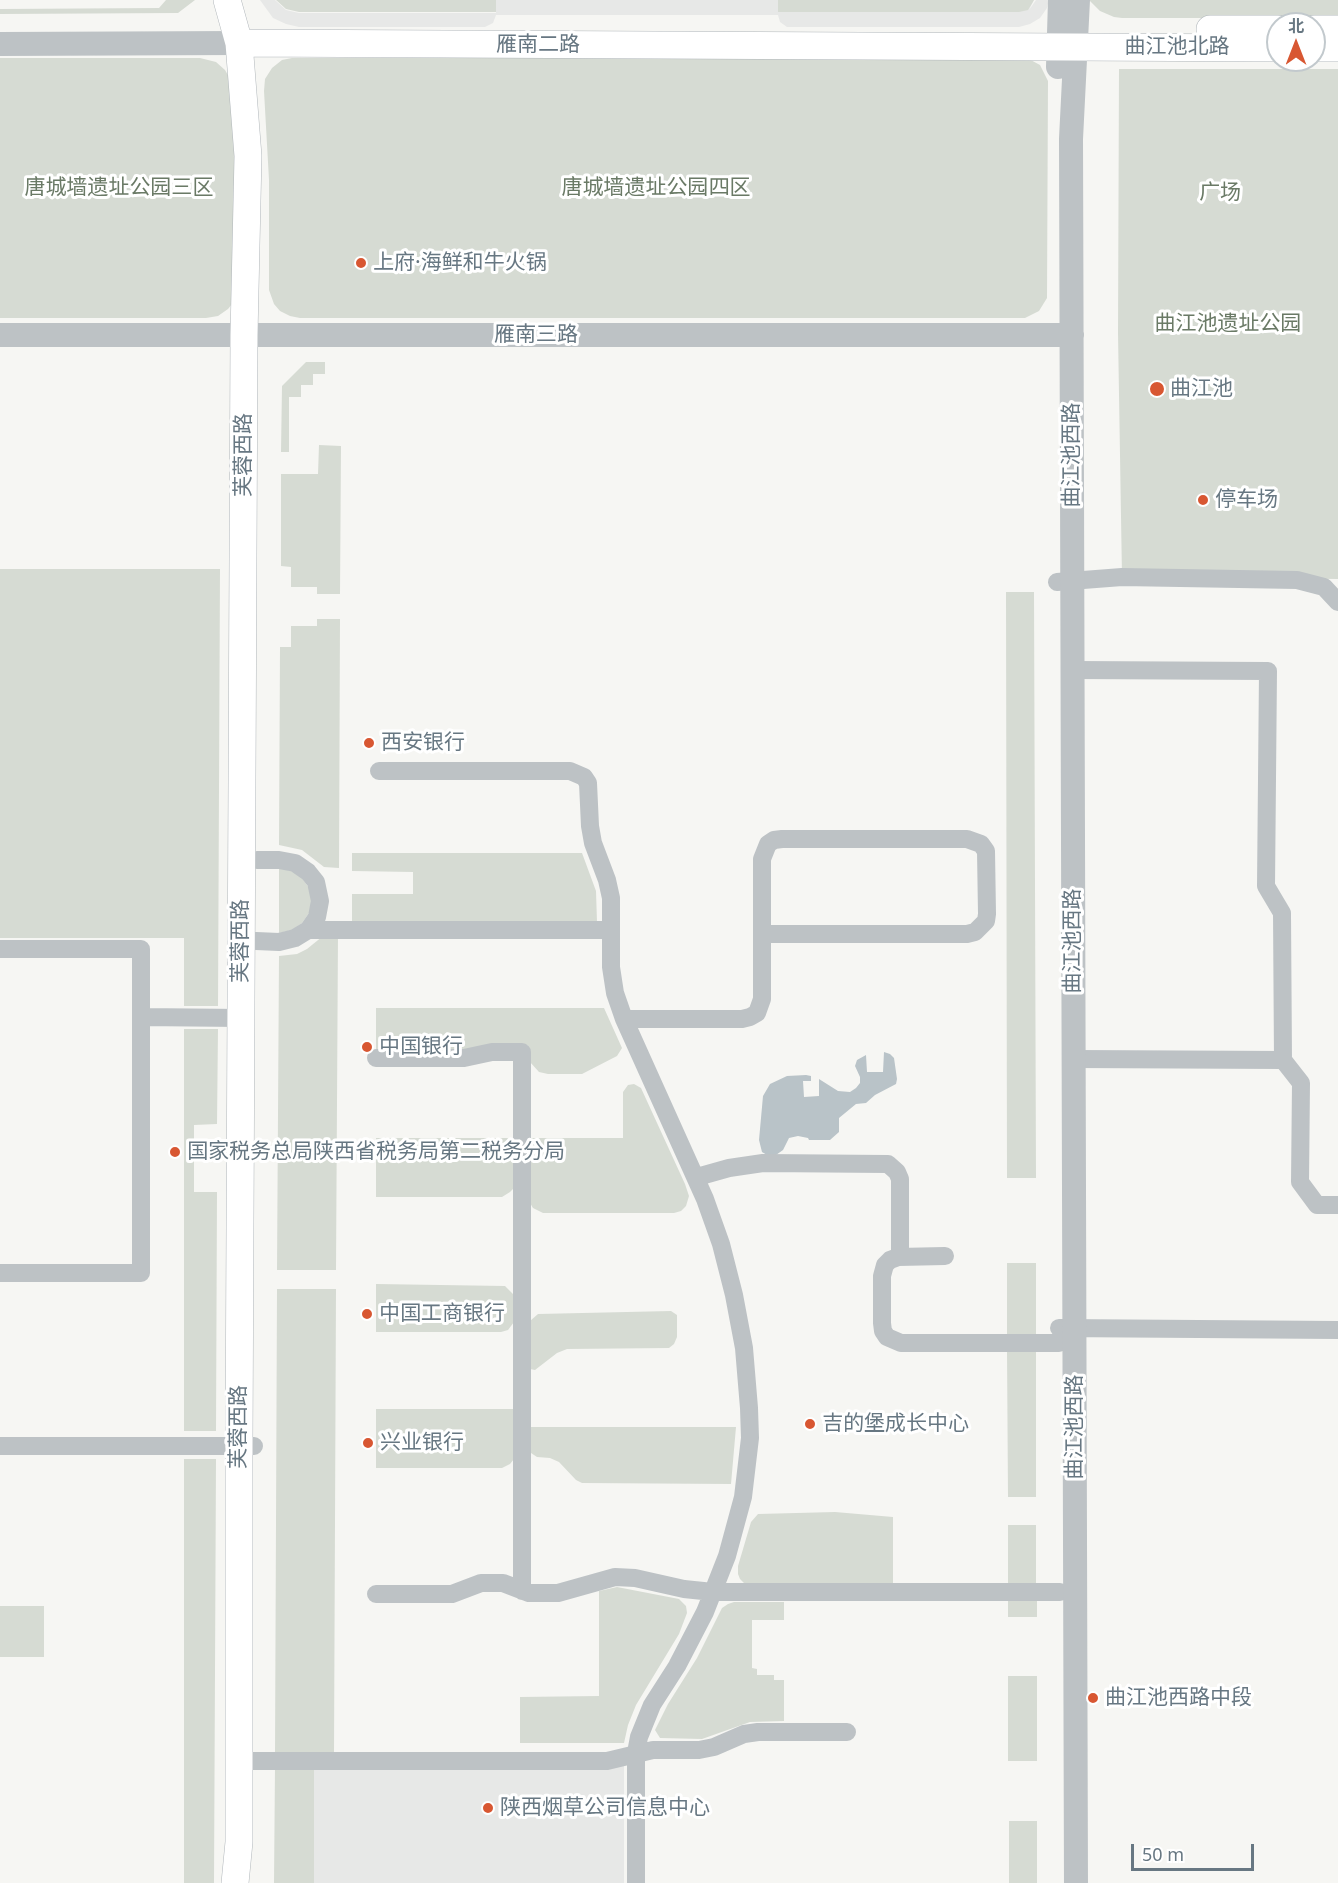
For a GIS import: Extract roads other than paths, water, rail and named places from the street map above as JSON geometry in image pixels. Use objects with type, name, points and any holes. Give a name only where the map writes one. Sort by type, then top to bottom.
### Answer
[{"type":"main road","name":"芙蓉西路","points":[[227,0],[245,43]]},
{"type":"main road","name":"芙蓉西路","points":[[239,0],[259,158],[252,335],[241,1018],[252,1883]]},
{"type":"main road","name":"曲江池北路","points":[[1071,40],[1266,30]]},
{"type":"main road","name":"雁南二路","points":[[245,43],[1071,40]]},
{"type":"main road","name":"曲江池北路","points":[[1071,40],[1266,48]]},
{"type":"main road","name":"芙蓉西路","points":[[235,1883],[239,1842],[257,860],[252,335]]},
{"type":"street","name":"曲江池西路","points":[[1060,0],[1071,40]]},
{"type":"street","name":"曲江池西路","points":[[1061,1883],[1060,1592],[1064,1333],[1064,335],[1071,139],[1071,40],[1078,0]]},
{"type":"street","name":"雁南二路","points":[[0,44],[245,43]]},
{"type":"street","name":"雁南三路","points":[[0,335],[1064,335]]},
{"type":"street","points":[[1065,582],[1122,577],[1297,580],[1324,587],[1338,602]]},
{"type":"street","name":"曲江池西路","points":[[1065,582],[1073,670],[1074,1059],[1064,1333],[1076,1883]]},
{"type":"street","points":[[1073,670],[1269,671],[1266,886],[1282,913],[1282,1060],[1301,1083],[1300,1182],[1317,1205],[1338,1205]]},
{"type":"street","points":[[379,771],[570,771],[584,777],[590,791],[590,826],[593,843],[611,898],[612,980],[624,1018],[697,1178],[718,1233],[734,1295],[744,1347],[749,1408],[750,1438],[743,1497],[727,1556],[713,1592],[691,1639],[644,1721],[639,1737],[636,1753],[636,1883]]},
{"type":"street","points":[[624,1018],[750,1017],[757,1013],[762,999],[762,934],[762,859],[768,844],[774,840],[967,839],[981,844],[986,851],[987,914],[986,921],[975,932],[967,934],[762,934]]},
{"type":"street","points":[[256,941],[279,942],[295,938],[308,930],[317,917],[320,901],[316,882],[308,872],[295,863],[257,860]]},
{"type":"street","points":[[308,930],[611,930]]},
{"type":"street","points":[[0,949],[141,949],[141,1273],[0,1273]]},
{"type":"street","points":[[141,1017],[241,1018]]},
{"type":"street","points":[[376,1058],[464,1058],[492,1052],[522,1052],[522,1591]]},
{"type":"street","points":[[1074,1059],[1282,1060]]},
{"type":"street","points":[[697,1178],[729,1168],[763,1163],[888,1164],[900,1179],[900,1256]]},
{"type":"street","points":[[945,1256],[900,1256],[887,1262],[882,1276],[882,1323],[887,1337],[902,1343],[1064,1333],[1338,1330]]},
{"type":"street","points":[[0,1446],[246,1446]]},
{"type":"street","points":[[376,1594],[452,1594],[481,1583],[502,1583],[529,1593],[558,1593],[615,1577],[634,1578],[691,1590],[713,1592],[1060,1592]]},
{"type":"street","points":[[252,1761],[607,1761],[653,1750],[699,1750],[714,1747],[744,1734],[758,1732],[847,1732]]},
{"type":"place","name":"上府·海鲜和牛火锅","points":[[361,263]]},
{"type":"place","name":"曲江池","points":[[1157,389]]},
{"type":"place","name":"停车场","points":[[1203,500]]},
{"type":"place","name":"西安银行","points":[[369,743]]},
{"type":"place","name":"中国银行","points":[[367,1047]]},
{"type":"place","name":"国家税务总局陕西省税务局第二税务分局","points":[[175,1152]]},
{"type":"place","name":"中国工商银行","points":[[367,1314]]},
{"type":"place","name":"吉的堡成长中心","points":[[810,1424]]},
{"type":"place","name":"兴业银行","points":[[368,1443]]},
{"type":"place","name":"曲江池西路中段","points":[[1093,1698]]},
{"type":"place","name":"陕西烟草公司信息中心","points":[[488,1808]]},
{"type":"park label","name":"唐城墙遗址公园三区","points":[[119,188]]},
{"type":"park label","name":"唐城墙遗址公园四区","points":[[656,188]]},
{"type":"park label","name":"广场","points":[[1220,193]]},
{"type":"park label","name":"曲江池遗址公园","points":[[1228,324]]}]
